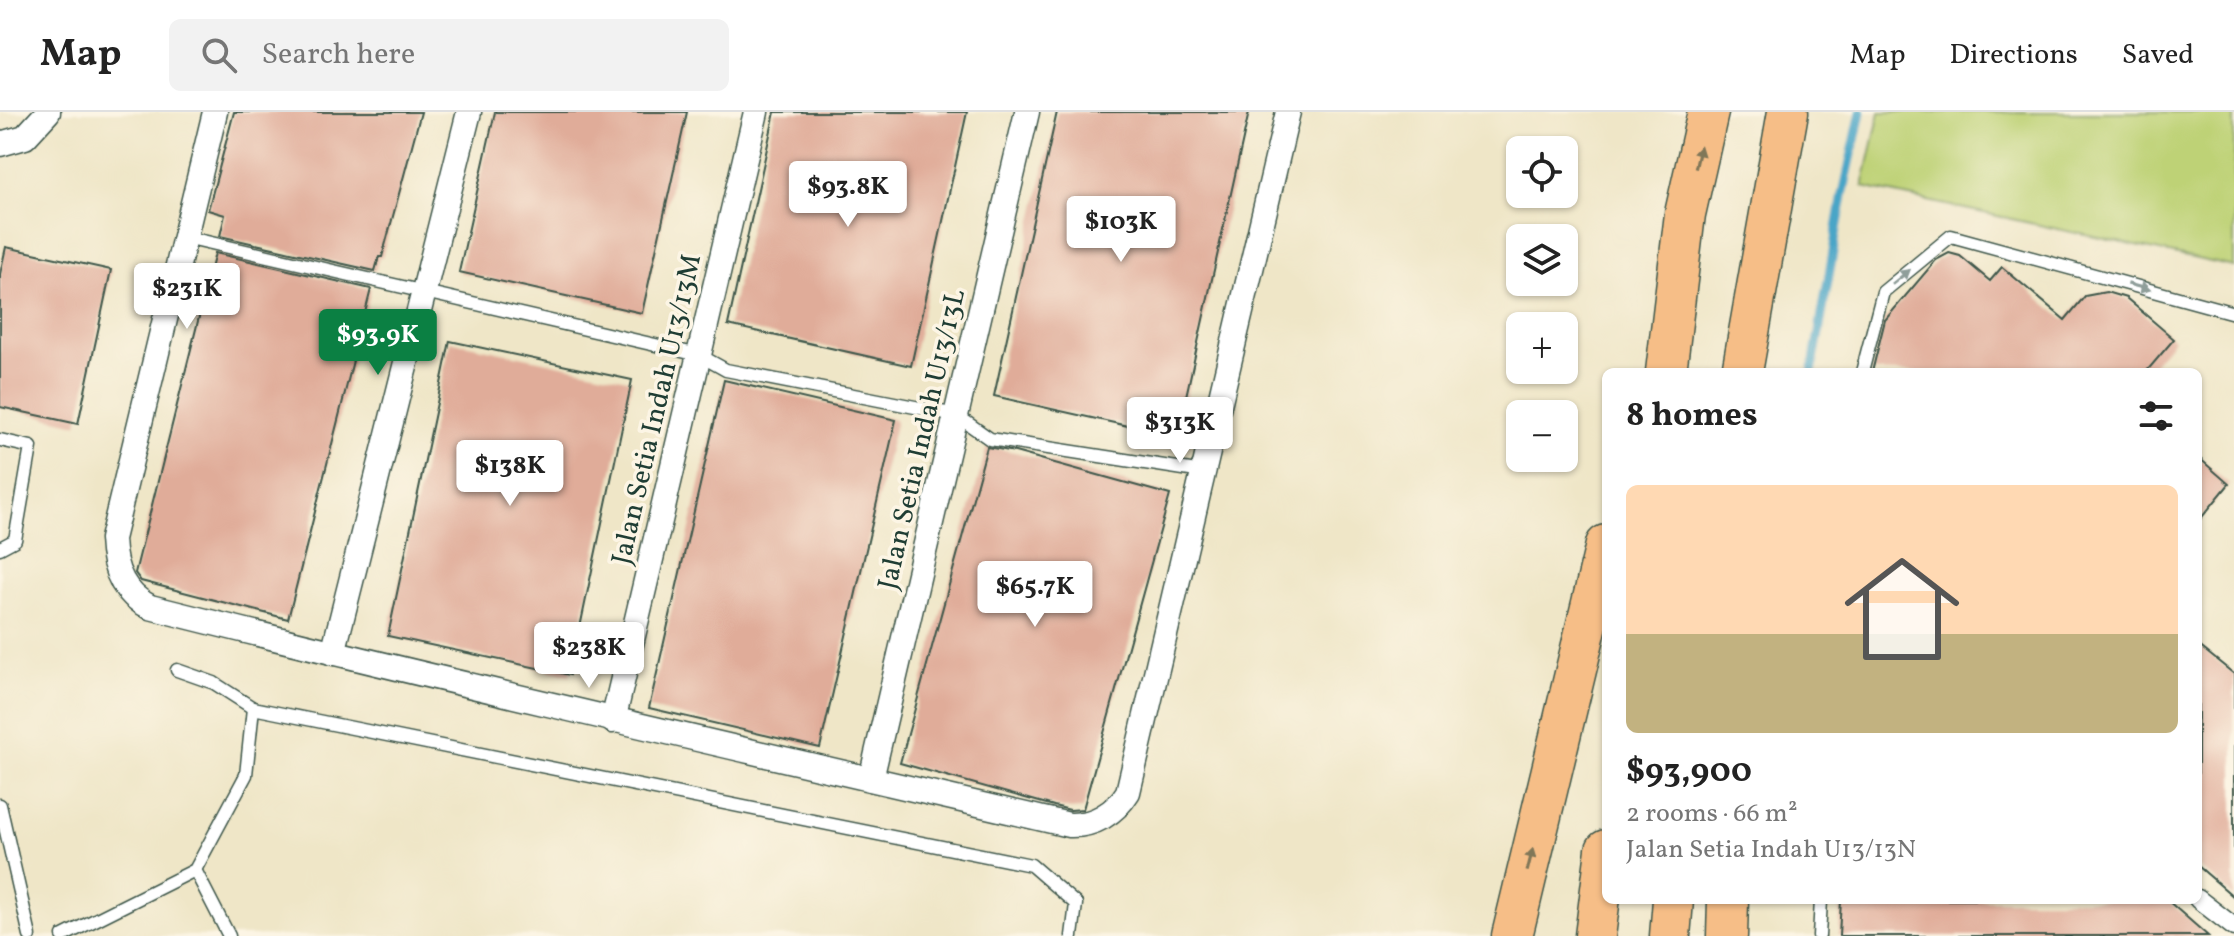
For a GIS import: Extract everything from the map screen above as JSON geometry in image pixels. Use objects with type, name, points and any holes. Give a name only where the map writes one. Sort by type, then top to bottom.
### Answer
[{"type":"highway","points":[[1648,368],[1708,112]]},
{"type":"highway","points":[[1743,368],[1789,112]]},
{"type":"highway","points":[[1765,368],[1789,112]]},
{"type":"highway","points":[[1666,368],[1685,214]]},
{"type":"highway","points":[[1512,936],[1602,562]]},
{"type":"highway","points":[[1595,936],[1602,881]]},
{"type":"highway","points":[[1670,936],[1673,904]]},
{"type":"highway","points":[[1727,936],[1728,904]]},
{"type":"street","points":[[0,144],[25,137],[48,112]]},
{"type":"street","points":[[215,112],[112,539],[116,568],[136,600],[150,607],[613,721],[1084,826],[1119,806],[1128,792],[1288,112]]},
{"type":"street","points":[[333,653],[469,112]]},
{"type":"street","name":"Jalan Setia Indah U13/13M","points":[[613,721],[756,112]]},
{"type":"street","name":"Jalan Setia Indah U13/13L","points":[[871,779],[1027,112]]},
{"type":"street","points":[[2202,902],[2234,927]]},
{"type":"lane","points":[[1863,368],[1883,292],[1951,236],[2234,313]]},
{"type":"lane","points":[[185,237],[699,355],[726,370],[956,415],[990,439],[1203,472]]},
{"type":"lane","points":[[0,440],[31,447],[15,540],[0,548]]},
{"type":"lane","points":[[177,670],[214,683],[253,708],[1031,865],[1076,904],[1072,936]]},
{"type":"lane","points":[[63,936],[195,870],[246,775],[253,708]]},
{"type":"lane","points":[[0,805],[30,936]]},
{"type":"lane","points":[[195,870],[229,936]]},
{"type":"lane","points":[[1819,936],[1821,904]]},
{"type":"green space","points":[[1880,112],[2234,112],[2234,267],[1863,187]]},
{"type":"building","points":[[234,112],[421,112],[382,257],[379,257],[375,271],[220,236],[225,215],[208,210]]},
{"type":"building","points":[[495,112],[687,112],[642,313],[459,272]]},
{"type":"building","points":[[775,112],[967,112],[911,366],[728,325]]},
{"type":"building","points":[[1057,112],[1249,112],[1177,437],[994,396]]},
{"type":"building","points":[[6,247],[111,270],[78,424],[0,407],[0,274]]},
{"type":"building","points":[[215,253],[371,289],[288,619],[141,581],[135,573]]},
{"type":"building","points":[[1949,253],[1960,256],[1990,281],[2002,267],[2065,320],[2085,296],[2106,292],[2126,298],[2174,339],[2149,368],[1873,368],[1885,320],[1936,260]]},
{"type":"building","points":[[450,341],[632,380],[570,675],[388,636]]},
{"type":"building","points":[[724,380],[896,420],[820,748],[649,708]]},
{"type":"building","points":[[987,447],[1170,495],[1083,809],[1054,806],[900,763]]},
{"type":"building","points":[[2202,460],[2229,484],[2202,517]]},
{"type":"building","points":[[2202,648],[2234,674],[2234,897],[2202,869]]},
{"type":"building","points":[[1841,904],[2172,904],[2208,936],[1839,936]]},
{"type":"waterway","points":[[1813,368],[1861,112]]}]
